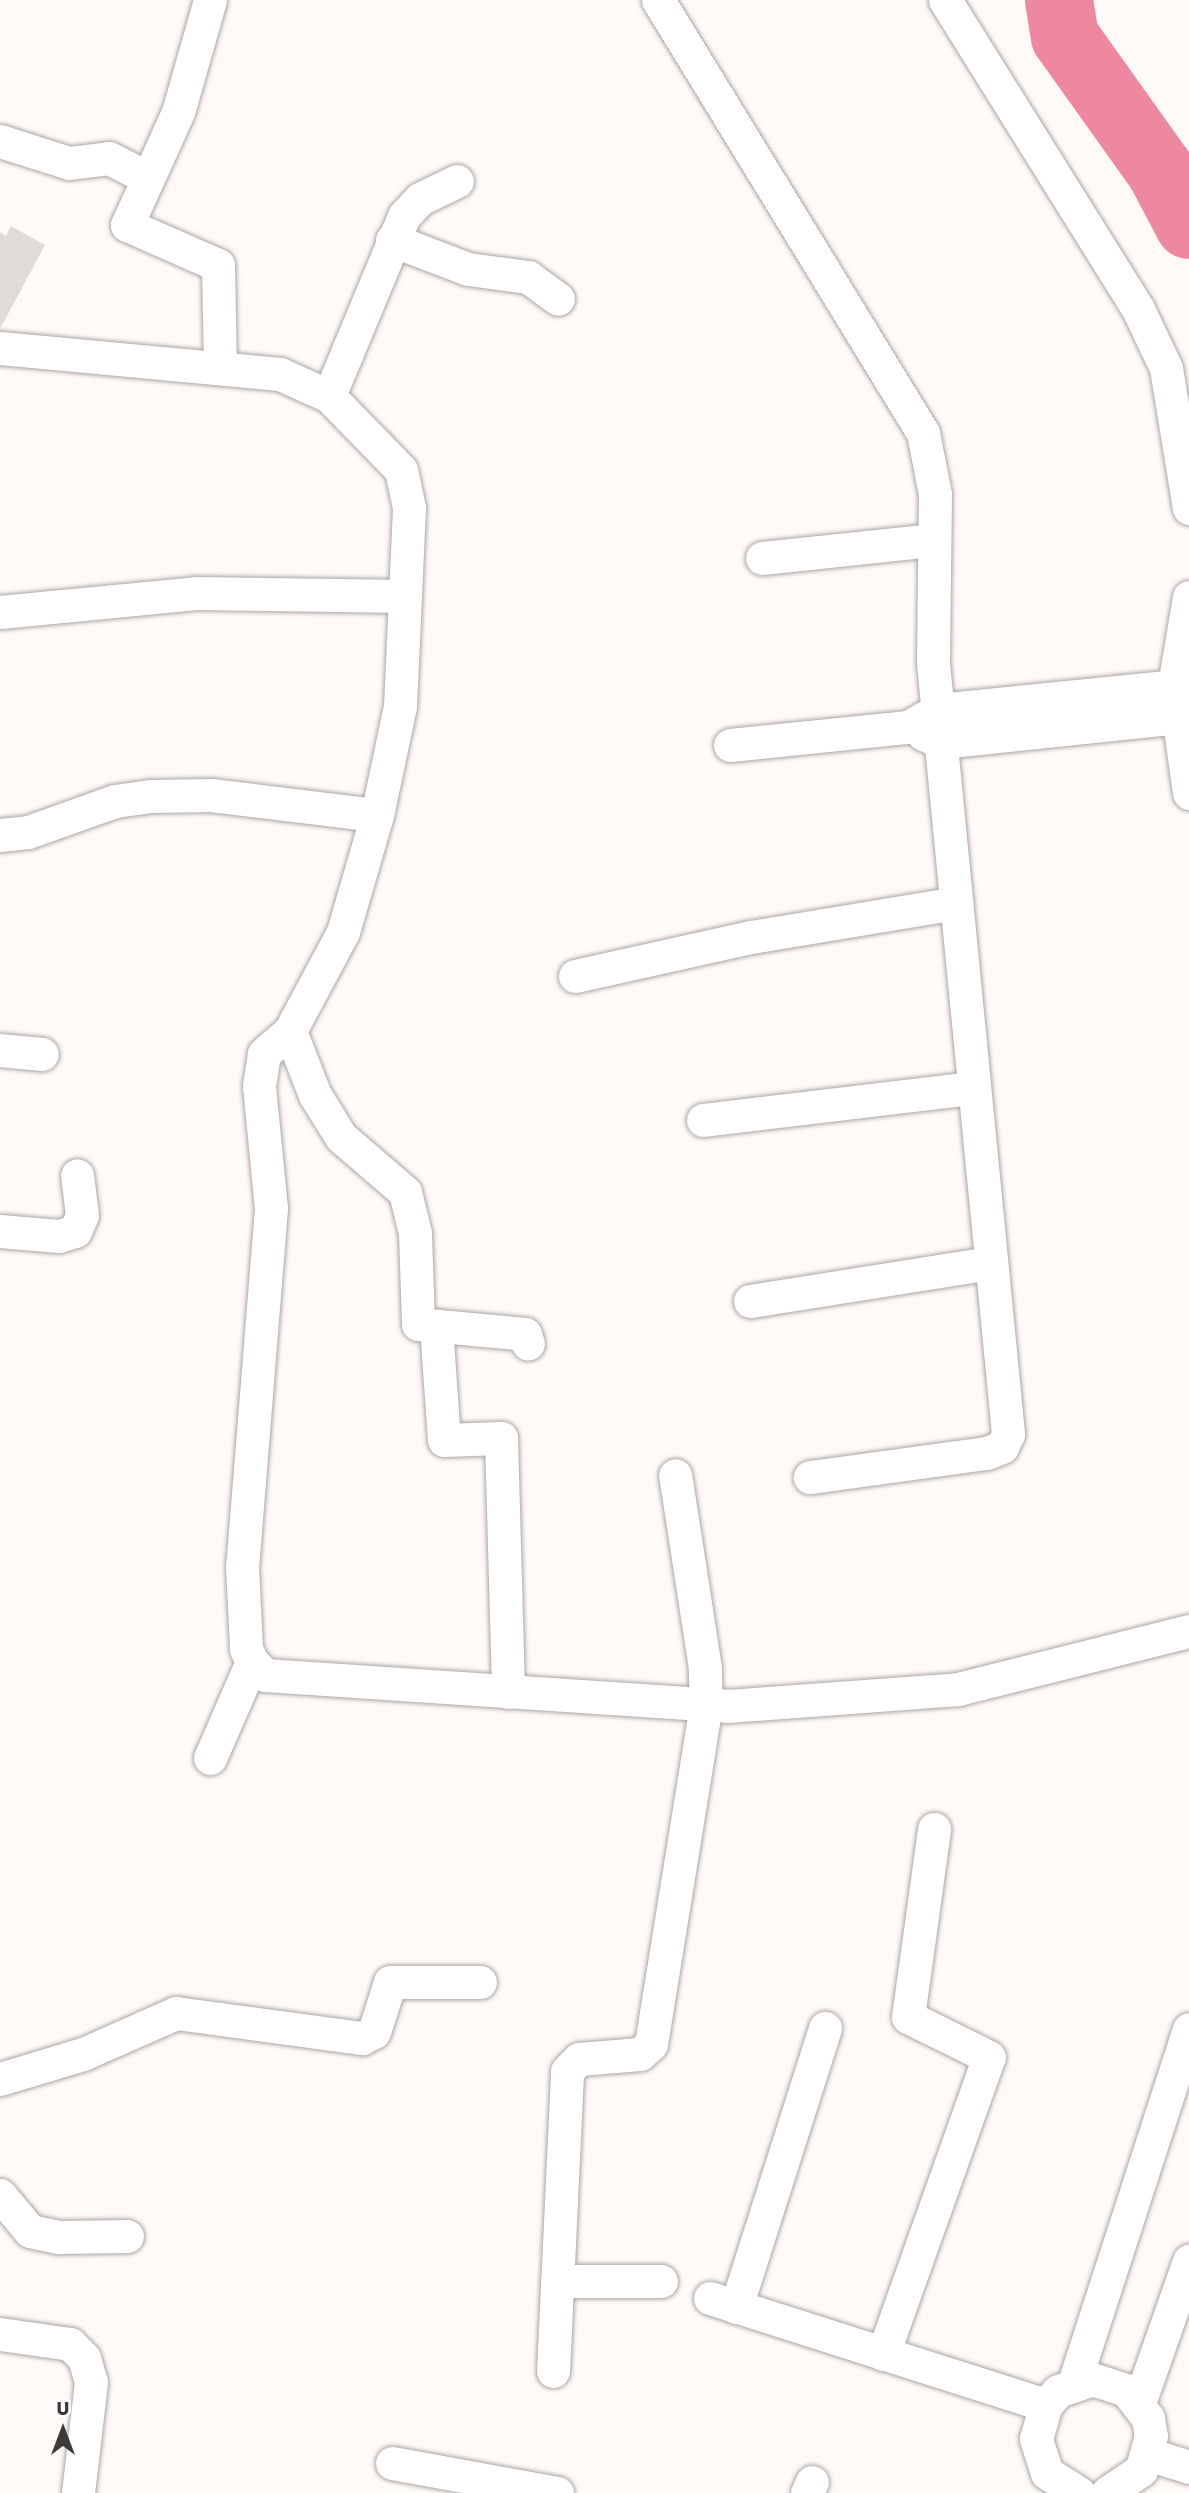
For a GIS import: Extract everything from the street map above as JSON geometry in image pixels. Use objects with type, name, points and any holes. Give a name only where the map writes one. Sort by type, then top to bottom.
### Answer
[{"type":"street","points":[[210,0],[178,112],[146,177],[127,225],[218,265],[220,365]]},
{"type":"street","points":[[658,0],[923,433],[935,494],[940,726],[1008,1434],[1002,1447],[810,1477]]},
{"type":"street","points":[[945,0],[1149,332],[1166,368],[1189,508]]},
{"type":"street","points":[[0,141],[69,163],[109,158],[146,177]]},
{"type":"street","points":[[329,396],[392,240],[420,199],[457,181]]},
{"type":"street","points":[[392,240],[468,269],[528,277],[558,299]]},
{"type":"street","points":[[0,348],[220,365],[279,374],[329,396],[401,470],[411,533],[400,706],[377,815],[343,932],[290,1031],[264,1054],[259,1086],[271,1208],[242,1566],[246,1649],[252,1662],[265,1675],[706,1706],[958,1689],[1189,1632]]},
{"type":"street","points":[[762,558],[934,540]]},
{"type":"street","points":[[0,612],[196,593],[405,596]]},
{"type":"street","points":[[1189,597],[1176,701],[1189,793]]},
{"type":"street","points":[[730,746],[1176,701]]},
{"type":"street","points":[[0,835],[38,830],[115,802],[152,796],[211,794],[377,815]]},
{"type":"street","points":[[575,976],[751,937],[956,903]]},
{"type":"street","points":[[290,1031],[315,1095],[341,1137],[405,1192],[415,1233],[418,1324],[525,1334],[528,1345]]},
{"type":"street","points":[[0,1051],[41,1054]]},
{"type":"street","points":[[703,1120],[973,1088]]},
{"type":"street","points":[[0,1231],[59,1236],[75,1231],[82,1215],[77,1175]]},
{"type":"street","points":[[750,1301],[990,1263]]},
{"type":"street","points":[[436,1326],[444,1440],[500,1438],[508,1692]]},
{"type":"street","points":[[553,2371],[567,2071],[579,2059],[640,2054],[651,2044],[706,1706],[704,1656],[675,1475]]},
{"type":"street","points":[[210,1758],[252,1662]]},
{"type":"street","points":[[883,2354],[989,2057],[908,2017],[934,1829]]},
{"type":"street","points":[[0,2079],[83,2054],[176,2013],[362,2038],[374,2032],[390,1982],[480,1982]]},
{"type":"street","points":[[825,2028],[723,2303],[1046,2405]]},
{"type":"street","points":[[1079,2493],[1044,2483],[1036,2439],[1046,2405],[1074,2383],[1189,2029]]},
{"type":"street","points":[[0,2195],[30,2231],[59,2237],[127,2236]]},
{"type":"street","points":[[1139,2403],[1189,2261]]},
{"type":"street","points":[[557,2281],[661,2281]]},
{"type":"street","points":[[0,2334],[70,2344],[84,2358],[91,2382],[78,2493]]},
{"type":"street","points":[[1074,2383],[1110,2382],[1139,2403],[1148,2418],[1148,2454],[1141,2470],[1111,2493]]},
{"type":"street","points":[[1148,2454],[1189,2467]]},
{"type":"street","points":[[392,2463],[557,2493]]},
{"type":"building","points":[[11,226],[45,245],[0,329],[0,232],[6,236]]},
{"type":"waterway","points":[[1059,0],[1065,37],[1160,170],[1189,225]]}]
